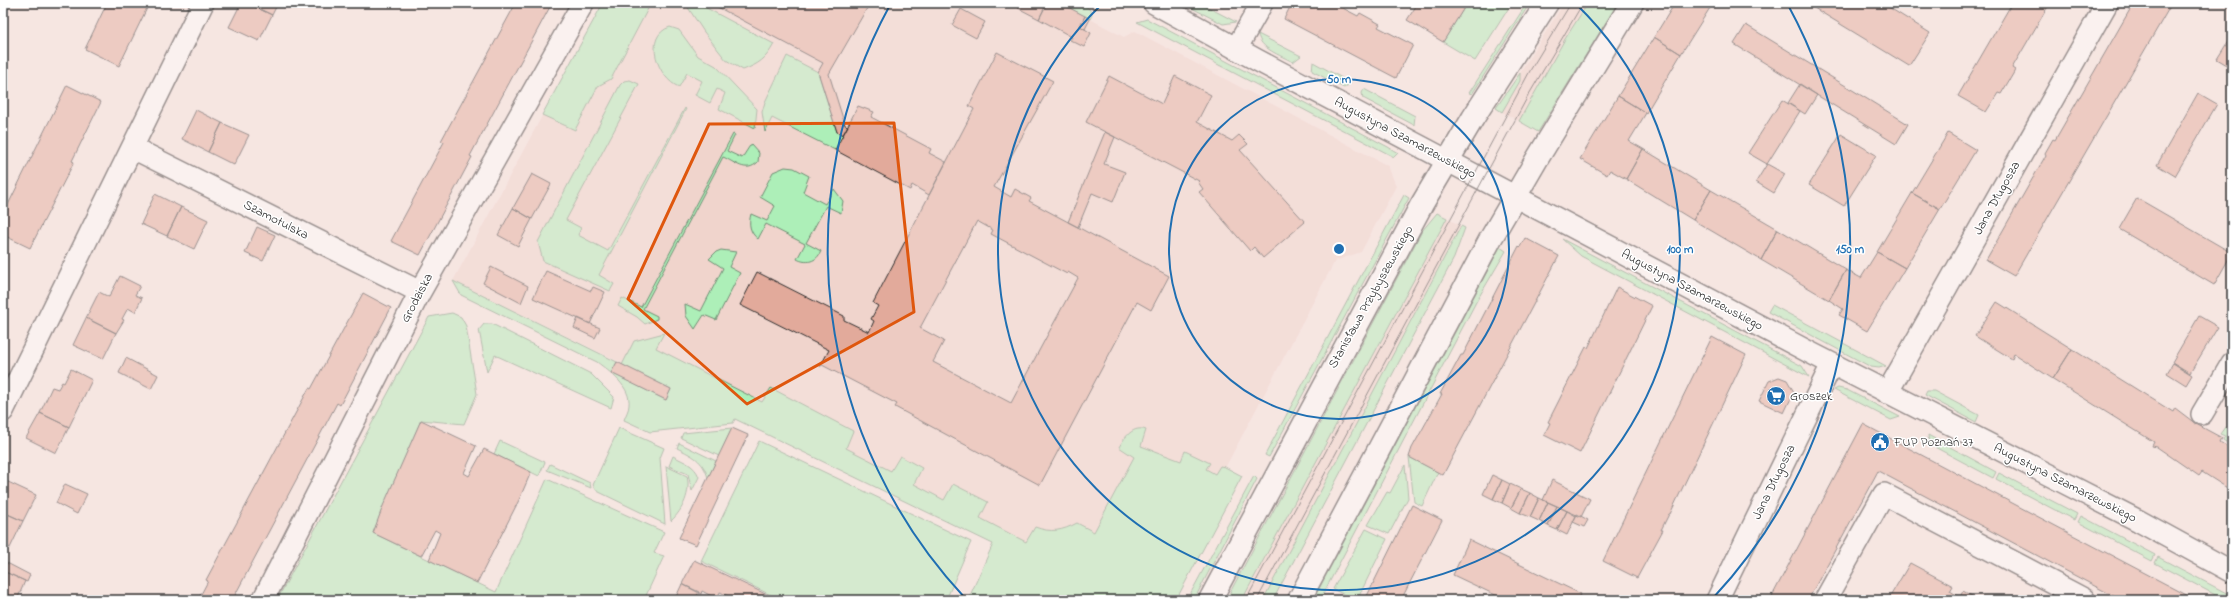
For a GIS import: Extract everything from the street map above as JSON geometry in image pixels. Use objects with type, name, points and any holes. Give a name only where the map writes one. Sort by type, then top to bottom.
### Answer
[{"type":"main road","name":"Stanisława Przybyszewskiego","points":[[1210,600],[1361,316],[1448,160],[1547,3]]},
{"type":"main road","points":[[1299,600],[1487,246],[1632,3]]},
{"type":"street","points":[[3,411],[203,3]]},
{"type":"street","name":"Grodziska","points":[[263,600],[420,292],[583,3]]},
{"type":"street","name":"Augustyna Szamarzewskiego","points":[[1154,3],[1236,49],[1832,364],[2118,510],[2232,572]]},
{"type":"street","points":[[1236,49],[1262,3]]},
{"type":"street","name":"Jana Długosza","points":[[1886,392],[2107,3]]},
{"type":"street","name":"Szamotulska","points":[[133,148],[420,292]]},
{"type":"street","points":[[2202,414],[2232,363]]},
{"type":"street","name":"Jana Długosza","points":[[1717,600],[1832,364]]},
{"type":"street","points":[[1824,600],[1884,494],[2084,599]]},
{"type":"highlighted area","points":[[894,123],[914,312],[747,404],[628,299],[709,124]]},
{"type":"shaded area","points":[[603,3],[1060,3],[1124,37],[1135,31],[1388,166],[1396,186],[1361,252],[1335,261],[1217,483],[1176,600],[994,544],[453,281]]},
{"type":"shaded area","points":[[1564,3],[1588,3],[1565,39],[1519,121],[1502,112],[1520,81],[1520,73]]},
{"type":"shaded area","points":[[1447,218],[1461,226],[1263,600],[1242,600]]},
{"type":"green space","points":[[603,3],[651,3],[611,79],[598,86],[575,130],[542,115]]},
{"type":"green space","points":[[685,3],[697,3],[774,44],[762,60],[743,70],[726,60],[704,32]]},
{"type":"green space","points":[[1060,3],[1074,3],[1083,5],[1090,10],[1092,15],[1090,19]]},
{"type":"green space","points":[[1182,3],[1200,3],[1236,22],[1223,24]]},
{"type":"green space","points":[[1467,3],[1512,3],[1475,61],[1443,42]]},
{"type":"green space","points":[[1527,3],[1530,3],[1472,94],[1469,93]]},
{"type":"green space","points":[[1588,3],[1618,3],[1538,132],[1519,121],[1565,39]]},
{"type":"green space","points":[[1147,19],[1398,153],[1394,157],[1137,22]]},
{"type":"green space","points":[[670,27],[679,30],[698,56],[716,66],[757,109],[755,128],[719,109],[725,93],[717,89],[710,103],[695,95],[702,81],[687,73],[679,87],[665,76],[656,57],[655,48],[657,39],[661,32]]},
{"type":"green space","points":[[1258,34],[1301,56],[1293,62],[1277,54],[1262,44]]},
{"type":"green space","points":[[787,56],[818,72],[837,132],[843,135],[835,150],[772,118],[765,132],[762,112],[765,102]]},
{"type":"green space","points":[[1313,62],[1351,83],[1344,88],[1312,71]]},
{"type":"green space","points":[[1520,73],[1520,81],[1502,112],[1496,108]]},
{"type":"green space","points":[[630,80],[639,84],[566,220],[581,228],[578,235],[608,251],[685,108],[686,109],[599,275],[614,284],[610,291],[543,261],[538,242],[620,85],[624,81]]},
{"type":"green space","points":[[1364,89],[1415,116],[1414,125],[1363,98],[1362,93]]},
{"type":"green space","points":[[733,134],[735,135],[727,151],[742,158],[751,144],[759,153],[758,162],[749,167],[745,167],[723,157],[643,309],[657,316],[657,319],[645,324],[637,317],[618,306],[622,298],[641,307]]},
{"type":"green space","points":[[785,167],[794,168],[809,176],[803,192],[825,204],[834,189],[843,201],[841,213],[826,206],[806,243],[821,251],[817,258],[811,261],[800,261],[797,259],[805,244],[766,224],[758,239],[750,228],[751,214],[767,221],[775,206],[760,197],[773,172]]},
{"type":"green space","points":[[1404,195],[1409,198],[1269,457],[1265,455]]},
{"type":"green space","points":[[1437,213],[1447,218],[1242,600],[1226,600],[1422,231]]},
{"type":"green space","points":[[1461,226],[1465,228],[1454,258],[1273,600],[1263,600]]},
{"type":"green space","points":[[1562,239],[1802,366],[1809,377],[1581,256]]},
{"type":"green space","points":[[1500,247],[1506,251],[1476,302],[1320,600],[1313,600]]},
{"type":"green space","points":[[721,250],[736,252],[729,267],[740,273],[716,320],[704,315],[695,329],[686,316],[685,304],[701,311],[723,268],[709,259],[716,252]]},
{"type":"green space","points":[[453,281],[617,362],[612,373],[666,400],[671,389],[622,365],[634,341],[664,333],[656,348],[762,402],[771,388],[853,431],[846,448],[891,471],[900,456],[922,468],[914,484],[944,500],[953,484],[988,502],[980,518],[1026,542],[1035,527],[1046,530],[1056,530],[1066,528],[1077,523],[1094,532],[1134,457],[1119,447],[1130,433],[1137,429],[1146,430],[1141,446],[1181,461],[1185,451],[1210,463],[1206,469],[1215,474],[1220,466],[1242,476],[1176,600],[968,600],[993,544],[735,419],[733,423],[650,432],[624,420],[629,407],[629,398],[619,380],[608,370],[597,362],[461,295]]},
{"type":"green space","points":[[1772,305],[1886,366],[1879,368],[1871,367],[1768,312]]},
{"type":"green space","points":[[452,313],[461,317],[466,326],[477,394],[464,424],[421,420],[373,533],[496,592],[547,479],[664,532],[654,553],[664,556],[644,600],[277,600],[429,317]]},
{"type":"green space","points":[[484,324],[492,324],[591,374],[614,397],[611,408],[495,355],[487,372],[479,330]]},
{"type":"green space","points":[[1838,388],[1847,390],[1900,417],[1891,420],[1834,390]]},
{"type":"green space","points":[[1927,391],[1934,391],[1979,415],[1976,422],[1925,395]]},
{"type":"green space","points":[[2225,427],[2232,431],[2232,446],[2223,440],[2225,436],[2220,434]]},
{"type":"green space","points":[[619,428],[664,448],[660,458],[665,524],[597,491],[593,485]]},
{"type":"green space","points":[[732,428],[719,456],[681,438],[683,433]]},
{"type":"green space","points":[[1928,435],[1996,472],[1993,478],[1929,444]]},
{"type":"green space","points":[[500,441],[545,462],[539,476],[494,454]]},
{"type":"green space","points":[[759,441],[971,542],[946,600],[781,600],[701,561]]},
{"type":"green space","points":[[679,443],[716,461],[708,478],[706,472],[697,459],[677,448]]},
{"type":"green space","points":[[673,456],[689,464],[697,473],[699,477],[692,491],[688,474],[669,466]]},
{"type":"green space","points":[[1409,457],[1438,472],[1422,506],[1414,502]]},
{"type":"green space","points":[[550,464],[590,483],[591,488],[547,470]]},
{"type":"green space","points":[[1405,465],[1408,498],[1389,534],[1368,525],[1387,492],[1390,493]]},
{"type":"green space","points":[[666,466],[687,476],[688,482],[685,500],[679,512],[671,521]]},
{"type":"green space","points":[[1999,473],[2077,514],[2074,520],[1996,479]]},
{"type":"green space","points":[[1254,476],[1257,479],[1194,600],[1187,600]]},
{"type":"green space","points":[[2081,516],[2155,555],[2152,561],[2078,522]]},
{"type":"green space","points":[[1366,529],[1387,539],[1357,600],[1354,600],[1333,589]]},
{"type":"green space","points":[[2158,557],[2232,596],[2232,600],[2225,600],[2155,563]]},
{"type":"building","points":[[107,3],[152,3],[150,7],[148,6],[119,66],[85,49]]},
{"type":"building","points":[[241,3],[247,3],[272,15],[259,41],[229,27]]},
{"type":"building","points":[[247,3],[278,3],[272,15]]},
{"type":"building","points":[[516,3],[552,3],[470,156],[472,157],[420,255],[391,241],[444,142],[441,141]]},
{"type":"building","points":[[710,3],[870,3],[829,74],[845,125],[848,126],[843,135],[837,132],[818,72],[823,63]]},
{"type":"building","points":[[1021,3],[1047,3],[1039,19],[1018,8]]},
{"type":"building","points":[[1047,3],[1060,3],[1085,16],[1080,26],[1091,33],[1084,47],[1070,40],[1072,37],[1039,19]]},
{"type":"building","points":[[1292,3],[1333,3],[1358,16],[1360,13],[1380,24],[1378,27],[1413,45],[1396,78],[1284,19]]},
{"type":"building","points":[[1418,3],[1467,3],[1443,42],[1407,20]]},
{"type":"building","points":[[1675,3],[1713,3],[1681,54],[1654,37]]},
{"type":"building","points":[[1806,3],[1882,3],[1930,33],[1909,66]]},
{"type":"building","points":[[2012,3],[2050,3],[2012,68],[2015,70],[2013,74],[2001,94],[1998,93],[1986,112],[1958,96]]},
{"type":"building","points":[[2131,3],[2172,3],[2014,276],[1986,260],[2046,155],[2045,153],[2053,139],[2055,140],[2132,6],[2130,5]]},
{"type":"building","points":[[961,9],[985,22],[976,38],[952,25]]},
{"type":"building","points":[[1085,16],[1090,19],[1085,29],[1080,26]]},
{"type":"building","points":[[1746,25],[1908,124],[1896,144],[1734,44]]},
{"type":"building","points":[[2232,35],[2232,68],[2217,59]]},
{"type":"building","points":[[1654,37],[1681,54],[1646,113],[1618,96]]},
{"type":"building","points":[[997,52],[1053,81],[994,187],[1011,197],[1015,189],[1031,198],[1029,201],[1169,276],[1151,310],[1137,302],[1040,485],[895,407],[897,404],[822,365],[820,367],[829,350],[740,305],[757,272],[844,316],[844,320],[869,332],[874,321],[871,319],[878,306],[873,303],[974,109],[969,106]],"holes":[[[977,221],[993,230],[991,234],[1067,274],[1068,272],[1078,278],[1011,403],[933,362],[944,341],[920,328]]]},
{"type":"building","points":[[1109,76],[1162,104],[1175,76],[1211,95],[1197,122],[1232,141],[1239,135],[1248,144],[1240,150],[1305,222],[1263,258],[1254,247],[1250,251],[1199,192],[1203,189],[1198,182],[1199,181],[1086,122]]},
{"type":"building","points":[[1800,84],[1817,95],[1805,114],[1788,103]]},
{"type":"building","points":[[67,85],[101,102],[72,161],[74,162],[30,248],[3,235],[3,215]]},
{"type":"building","points":[[2198,93],[2217,104],[2175,176],[2157,165]]},
{"type":"building","points":[[1618,96],[1646,113],[1629,141],[1643,149],[1626,179],[1610,170],[1607,175],[1580,159]]},
{"type":"building","points":[[1782,100],[1800,111],[1767,164],[1748,153]]},
{"type":"building","points":[[858,106],[874,112],[871,117],[931,149],[929,153],[946,162],[929,195],[912,185],[910,190],[835,150]]},
{"type":"building","points":[[196,110],[222,123],[208,152],[182,139]]},
{"type":"building","points":[[222,123],[249,135],[234,165],[208,152]]},
{"type":"building","points":[[1105,132],[1115,137],[1104,164],[1125,172],[1113,202],[1092,193],[1078,227],[1068,222]]},
{"type":"building","points":[[1948,133],[1976,150],[1940,209],[1912,193]]},
{"type":"building","points":[[1841,134],[1876,155],[1844,206],[1809,185]]},
{"type":"building","points":[[1643,149],[1711,190],[1693,220],[1626,179]]},
{"type":"building","points":[[1767,164],[1785,174],[1774,193],[1756,182]]},
{"type":"building","points":[[532,174],[551,184],[532,219],[513,208]]},
{"type":"building","points":[[1711,190],[1778,229],[1761,260],[1693,220]]},
{"type":"building","points":[[1912,193],[1940,209],[1905,268],[1877,252]]},
{"type":"building","points":[[155,194],[181,207],[167,236],[141,224]]},
{"type":"building","points":[[2137,198],[2232,253],[2214,285],[2119,229]]},
{"type":"building","points":[[181,207],[208,220],[194,249],[167,236]]},
{"type":"building","points":[[513,208],[532,219],[518,246],[498,235]]},
{"type":"building","points":[[257,227],[275,235],[263,261],[245,253]]},
{"type":"building","points":[[1778,229],[1846,270],[1829,300],[1761,260]]},
{"type":"building","points":[[1525,238],[1559,256],[1443,475],[1409,457],[1412,448],[1442,394],[1440,394],[1461,355],[1463,355],[1519,246],[1520,247]]},
{"type":"building","points":[[1877,252],[1905,268],[1867,331],[1839,315],[1843,309],[1829,300],[1846,270],[1861,278]]},
{"type":"building","points":[[491,267],[528,286],[521,303],[483,283]]},
{"type":"building","points":[[546,271],[591,291],[593,287],[605,292],[590,324],[533,298]]},
{"type":"building","points":[[120,276],[140,286],[135,295],[142,298],[135,312],[128,308],[122,319],[124,320],[116,333],[86,318],[99,292],[109,297]]},
{"type":"building","points":[[1617,287],[1652,306],[1580,453],[1544,435],[1550,423],[1548,422],[1586,347],[1588,348]]},
{"type":"building","points":[[363,293],[391,308],[340,405],[337,403],[235,595],[237,596],[235,600],[198,600],[208,581],[206,580],[309,388],[311,389]]},
{"type":"building","points":[[1997,302],[2072,349],[2053,379],[2014,354],[2012,359],[1975,336]]},
{"type":"building","points":[[2199,316],[2218,327],[2190,373],[2172,362]]},
{"type":"building","points":[[86,318],[116,333],[103,359],[73,345]]},
{"type":"building","points":[[578,318],[600,328],[595,338],[574,328]]},
{"type":"building","points":[[1712,337],[1746,355],[1661,530],[1663,530],[1637,578],[1603,561]]},
{"type":"building","points":[[2072,349],[2173,412],[2175,408],[2196,424],[2222,438],[2220,442],[2232,450],[2232,491],[2202,472],[2199,476],[2157,447],[2152,446],[2154,442],[2053,379]]},
{"type":"building","points":[[126,358],[158,375],[151,389],[119,373]]},
{"type":"building","points":[[617,362],[671,389],[666,400],[611,373]]},
{"type":"building","points":[[2173,363],[2192,375],[2186,385],[2167,373]]},
{"type":"building","points":[[71,369],[92,380],[69,427],[40,413],[52,387],[58,389],[62,382],[64,383]]},
{"type":"building","name":"Groszek","points":[[1779,377],[1787,380],[1794,392],[1784,413],[1759,401],[1769,381]]},
{"type":"building","points":[[40,413],[69,427],[56,453],[26,438]]},
{"type":"building","points":[[421,420],[476,446],[464,473],[469,476],[484,449],[531,472],[519,500],[477,583],[429,560],[440,533],[435,530],[421,556],[373,533],[383,506]]},
{"type":"building","points":[[1863,424],[2196,600],[2121,600],[1878,471],[1808,600],[1770,600]]},
{"type":"building","points":[[732,428],[748,435],[696,545],[679,538]]},
{"type":"building","points":[[1492,475],[1502,480],[1493,499],[1483,494]]},
{"type":"building","points":[[1502,480],[1510,484],[1502,503],[1493,499]]},
{"type":"building","points":[[1552,480],[1590,499],[1581,517],[1543,500]]},
{"type":"building","points":[[6,481],[36,495],[23,521],[3,512],[3,487]]},
{"type":"building","points":[[65,484],[87,494],[77,514],[56,503]]},
{"type":"building","points":[[1510,484],[1521,489],[1511,508],[1502,503]]},
{"type":"building","points":[[1521,489],[1530,493],[1520,513],[1511,508]]},
{"type":"building","points":[[1530,493],[1539,498],[1530,517],[1520,513]]},
{"type":"building","points":[[1539,498],[1548,502],[1539,521],[1530,517]]},
{"type":"building","points":[[1548,502],[1557,506],[1548,526],[1539,521]]},
{"type":"building","points":[[1412,505],[1442,520],[1401,600],[1365,600]]},
{"type":"building","points":[[1557,506],[1567,511],[1557,530],[1548,526]]},
{"type":"building","points":[[1567,511],[1576,516],[1567,535],[1557,530]]},
{"type":"building","points":[[3,512],[23,521],[10,548],[3,544]]},
{"type":"building","points":[[1577,514],[1588,520],[1584,527],[1573,522]]},
{"type":"building","points":[[1469,540],[1581,594],[1578,600],[1506,600],[1453,575]]},
{"type":"building","points":[[694,560],[778,600],[737,600],[720,592],[717,599],[702,591],[701,594],[682,584]]},
{"type":"building","points":[[7,563],[30,575],[27,582],[3,571],[3,565],[5,566]]},
{"type":"building","points":[[1910,563],[1953,586],[1950,591],[1960,597],[1963,591],[1979,600],[1888,600]]},
{"type":"building","points":[[3,571],[25,581],[17,600],[3,600]]},
{"type":"building","points":[[682,584],[699,592],[695,600],[675,599]]},
{"type":"tram line","points":[[1246,600],[1531,69],[1571,3]]},
{"type":"tram line","points":[[1257,600],[1528,96],[1583,3]]},
{"type":"place","name":"Groszek","points":[[1776,396]]},
{"type":"place","name":"FUP Poznań 37","points":[[1880,442]]}]
